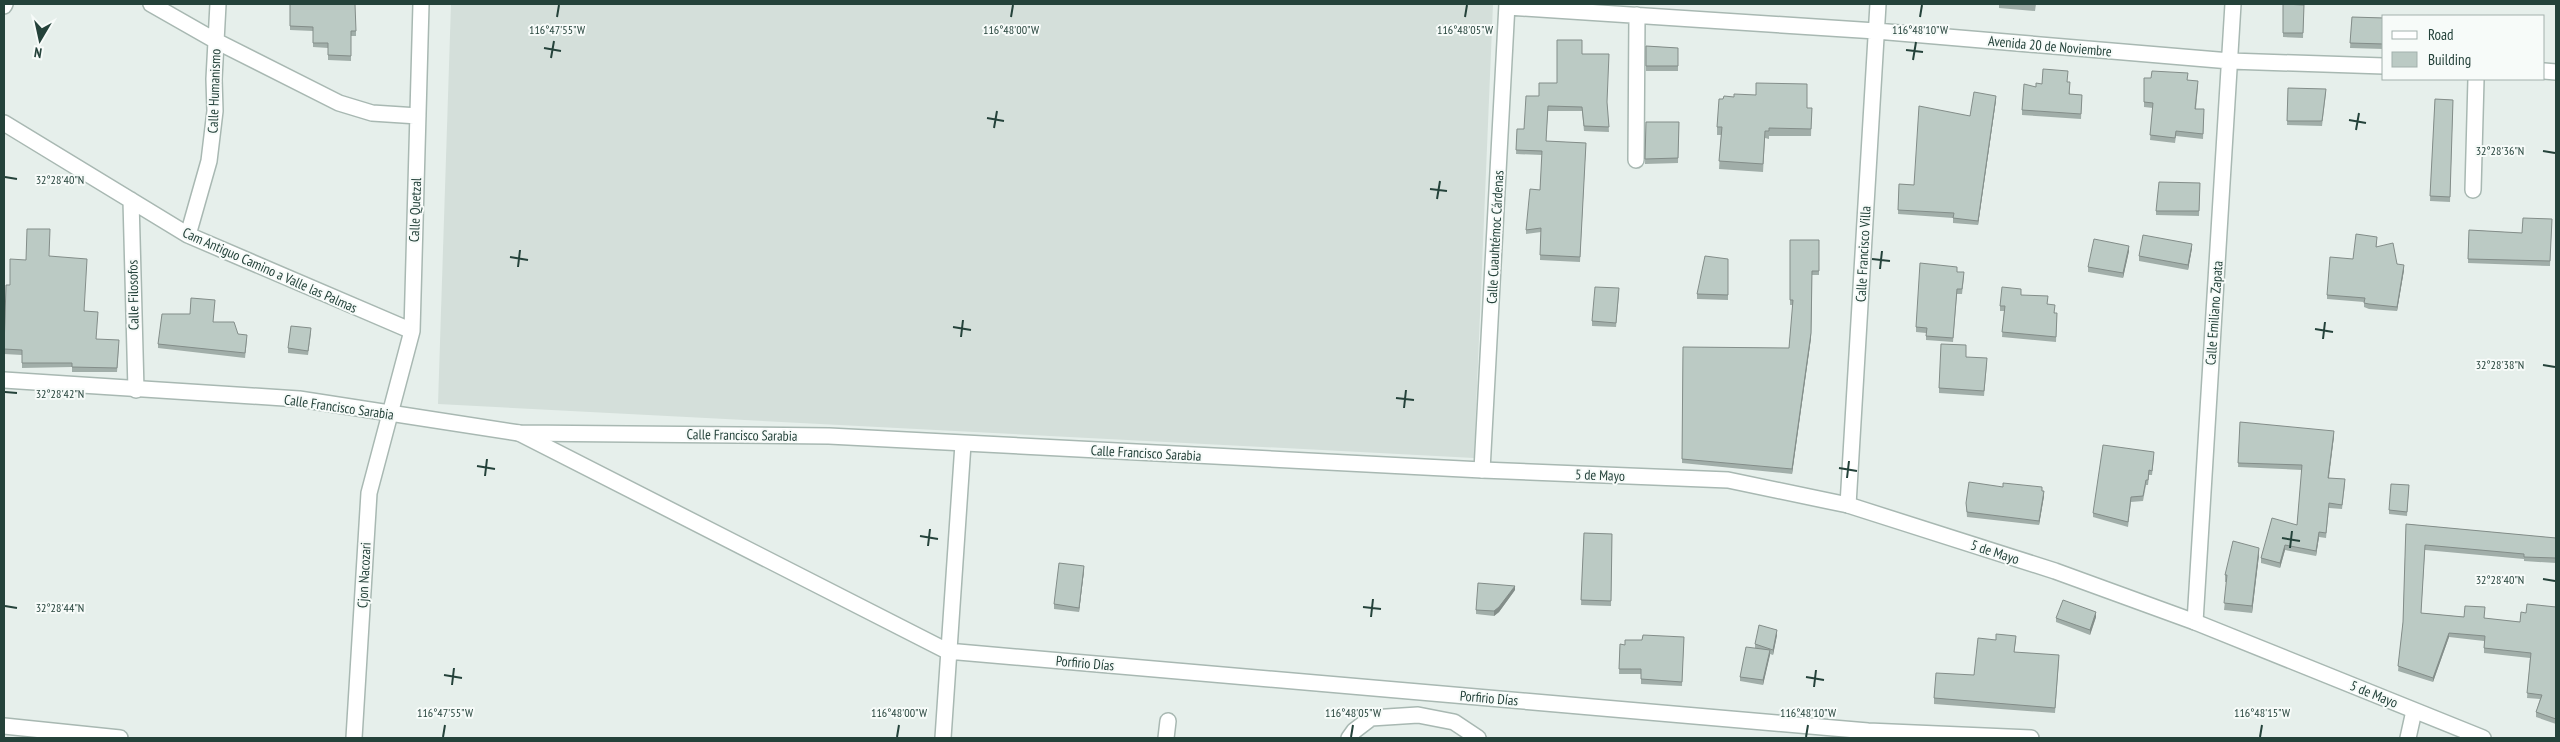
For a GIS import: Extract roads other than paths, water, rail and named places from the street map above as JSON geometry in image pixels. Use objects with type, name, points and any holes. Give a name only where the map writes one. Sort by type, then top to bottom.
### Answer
[{"type":"street","points":[[151,4],[216,41],[339,103],[372,113],[418,116]]},
{"type":"street","name":"Calle Humanismo","points":[[188,235],[209,161],[216,111],[218,4]]},
{"type":"street","name":"Calle Quetzal","points":[[390,414],[412,331],[421,4]]},
{"type":"street","name":"Calle Francisco Villa","points":[[1848,505],[1878,4]]},
{"type":"street","name":"Calle Emiliano Zapata","points":[[2195,622],[2233,4]]},
{"type":"street","name":"Avenida 20 de Noviembre","points":[[1507,5],[1876,31],[2230,61],[2382,66]]},
{"type":"street","name":"Calle Cuauhtémoc Cárdenas","points":[[1482,470],[1507,5]]},
{"type":"street","points":[[1636,15],[1636,160]]},
{"type":"street","points":[[2473,190],[2476,80]]},
{"type":"street","name":"Cam Antiguo Camino a Valle las Palmas","points":[[4,123],[188,235],[412,331]]},
{"type":"street","name":"Calle Filosofos","points":[[131,200],[136,390]]},
{"type":"street","name":"Calle Francisco Sarabia","points":[[4,380],[299,399],[519,433],[829,436],[1482,470]]},
{"type":"street","name":"Cjon Nacozari","points":[[354,738],[368,493],[390,414]]},
{"type":"street","points":[[519,433],[947,651]]},
{"type":"street","points":[[943,738],[947,651],[963,444]]},
{"type":"street","name":"5 de Mayo","points":[[1482,470],[1728,480],[1848,505],[2055,571],[2195,622],[2483,738]]},
{"type":"street","name":"Porfirio Días","points":[[947,651],[1868,731],[2031,738]]},
{"type":"street","points":[[2408,738],[2414,711]]},
{"type":"street","points":[[1349,738],[1354,731],[1371,718],[1418,715],[1454,722],[1478,738]]},
{"type":"street","points":[[1166,738],[1168,721]]},
{"type":"street","points":[[4,726],[120,738]]}]
